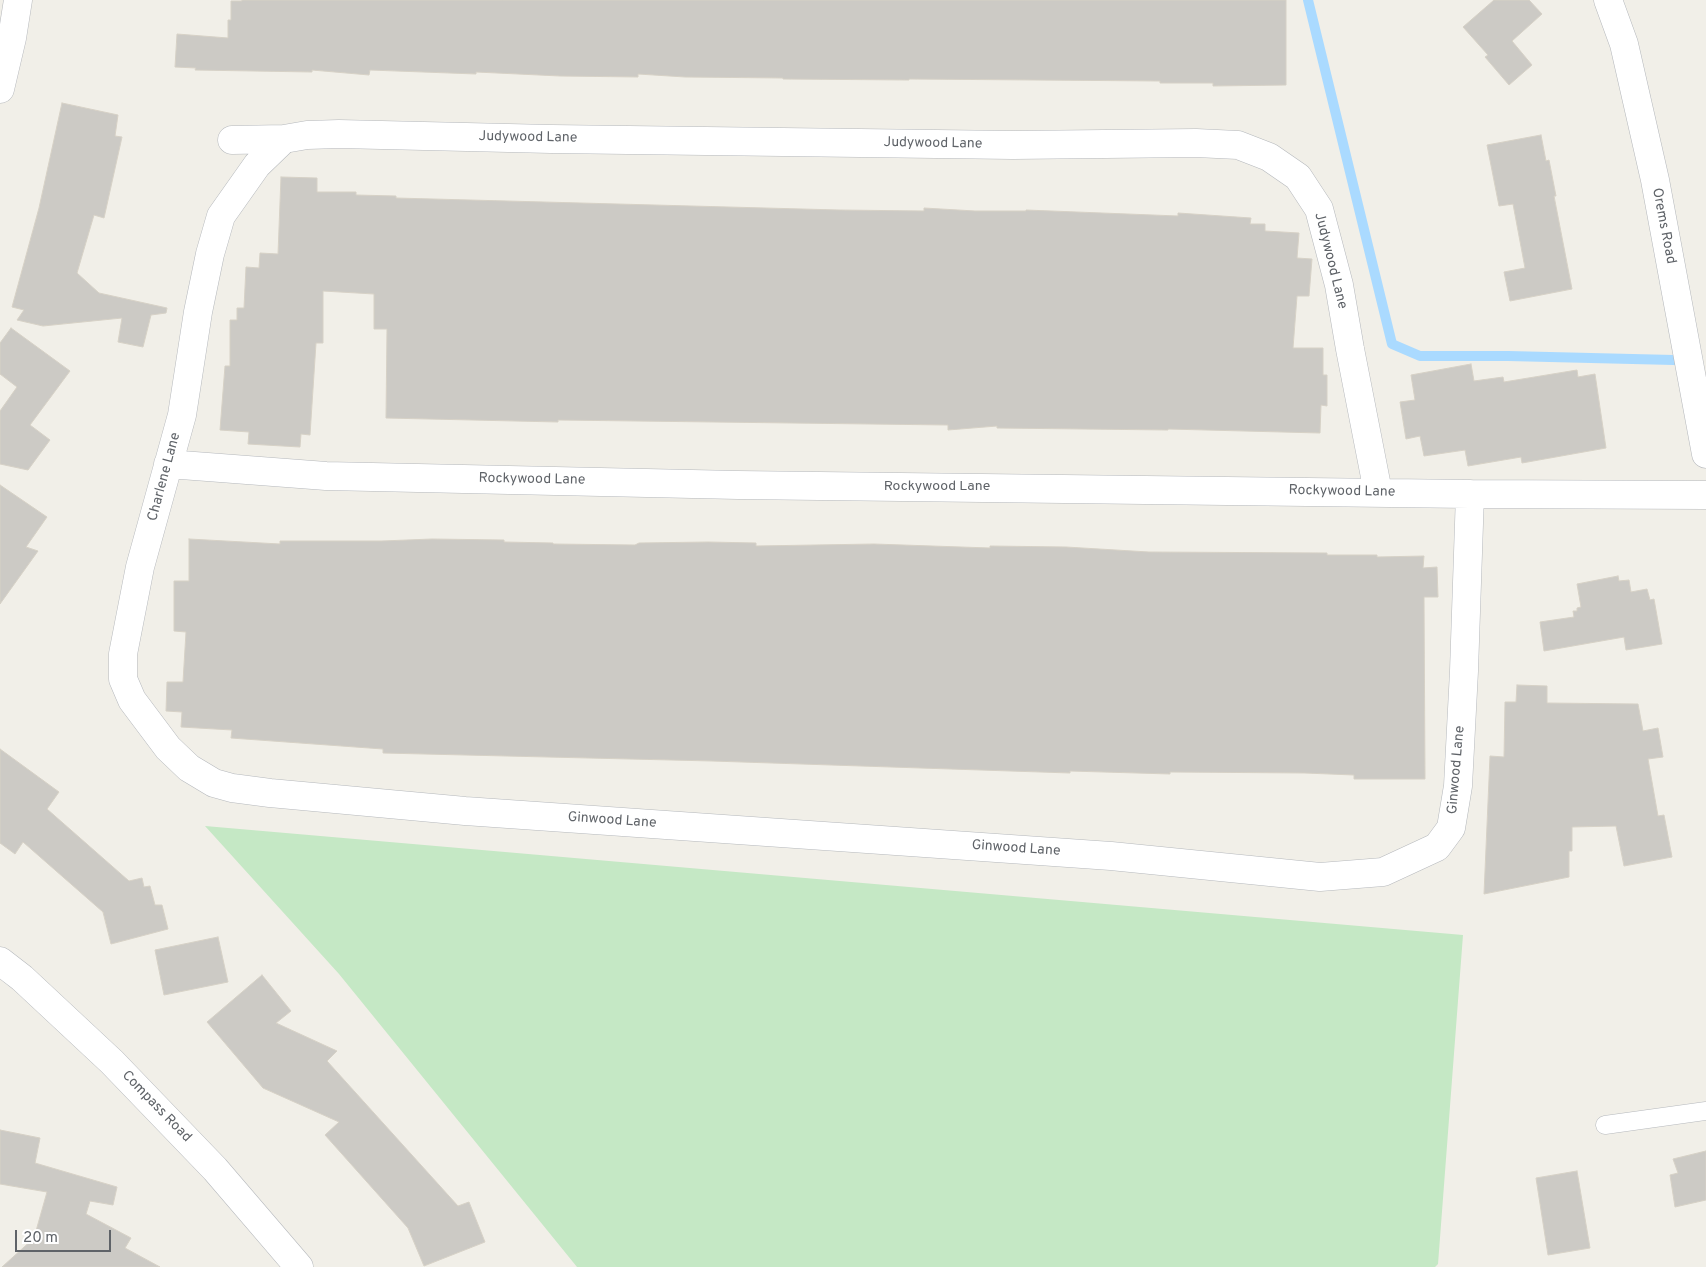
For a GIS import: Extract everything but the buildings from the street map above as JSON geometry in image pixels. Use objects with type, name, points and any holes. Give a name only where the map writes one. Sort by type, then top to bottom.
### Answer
[{"type":"street","points":[[0,89],[12,38],[18,0]]},
{"type":"street","name":"Orems Road","points":[[1608,0],[1624,44],[1655,180],[1706,454]]},
{"type":"street","name":"Judywood Lane","points":[[232,140],[284,139],[307,135],[339,134],[1004,145],[1196,143],[1238,145],[1269,157],[1298,177],[1319,210],[1339,285],[1378,492]]},
{"type":"street","name":"Charlene Lane","points":[[232,788],[199,776],[168,748],[132,700],[123,679],[122,654],[140,567],[182,415],[198,312],[210,254],[221,216],[257,165],[284,139]]},
{"type":"street","name":"Rockywood Lane","points":[[168,464],[336,476],[738,485],[1706,495]]},
{"type":"street","name":"Ginwood Lane","points":[[232,788],[465,811],[1110,856],[1320,877],[1383,872],[1437,847],[1451,828],[1458,786],[1470,494]]},
{"type":"street","name":"Compass Road","points":[[0,960],[22,978],[112,1062],[215,1168],[299,1267]]},
{"type":"lane","points":[[1605,1125],[1706,1111]]},
{"type":"green space","points":[[205,826],[1463,935],[1438,1264],[1435,1267],[577,1267],[339,974]]},
{"type":"waterway","points":[[1308,0],[1392,344],[1420,356],[1674,360]]}]
